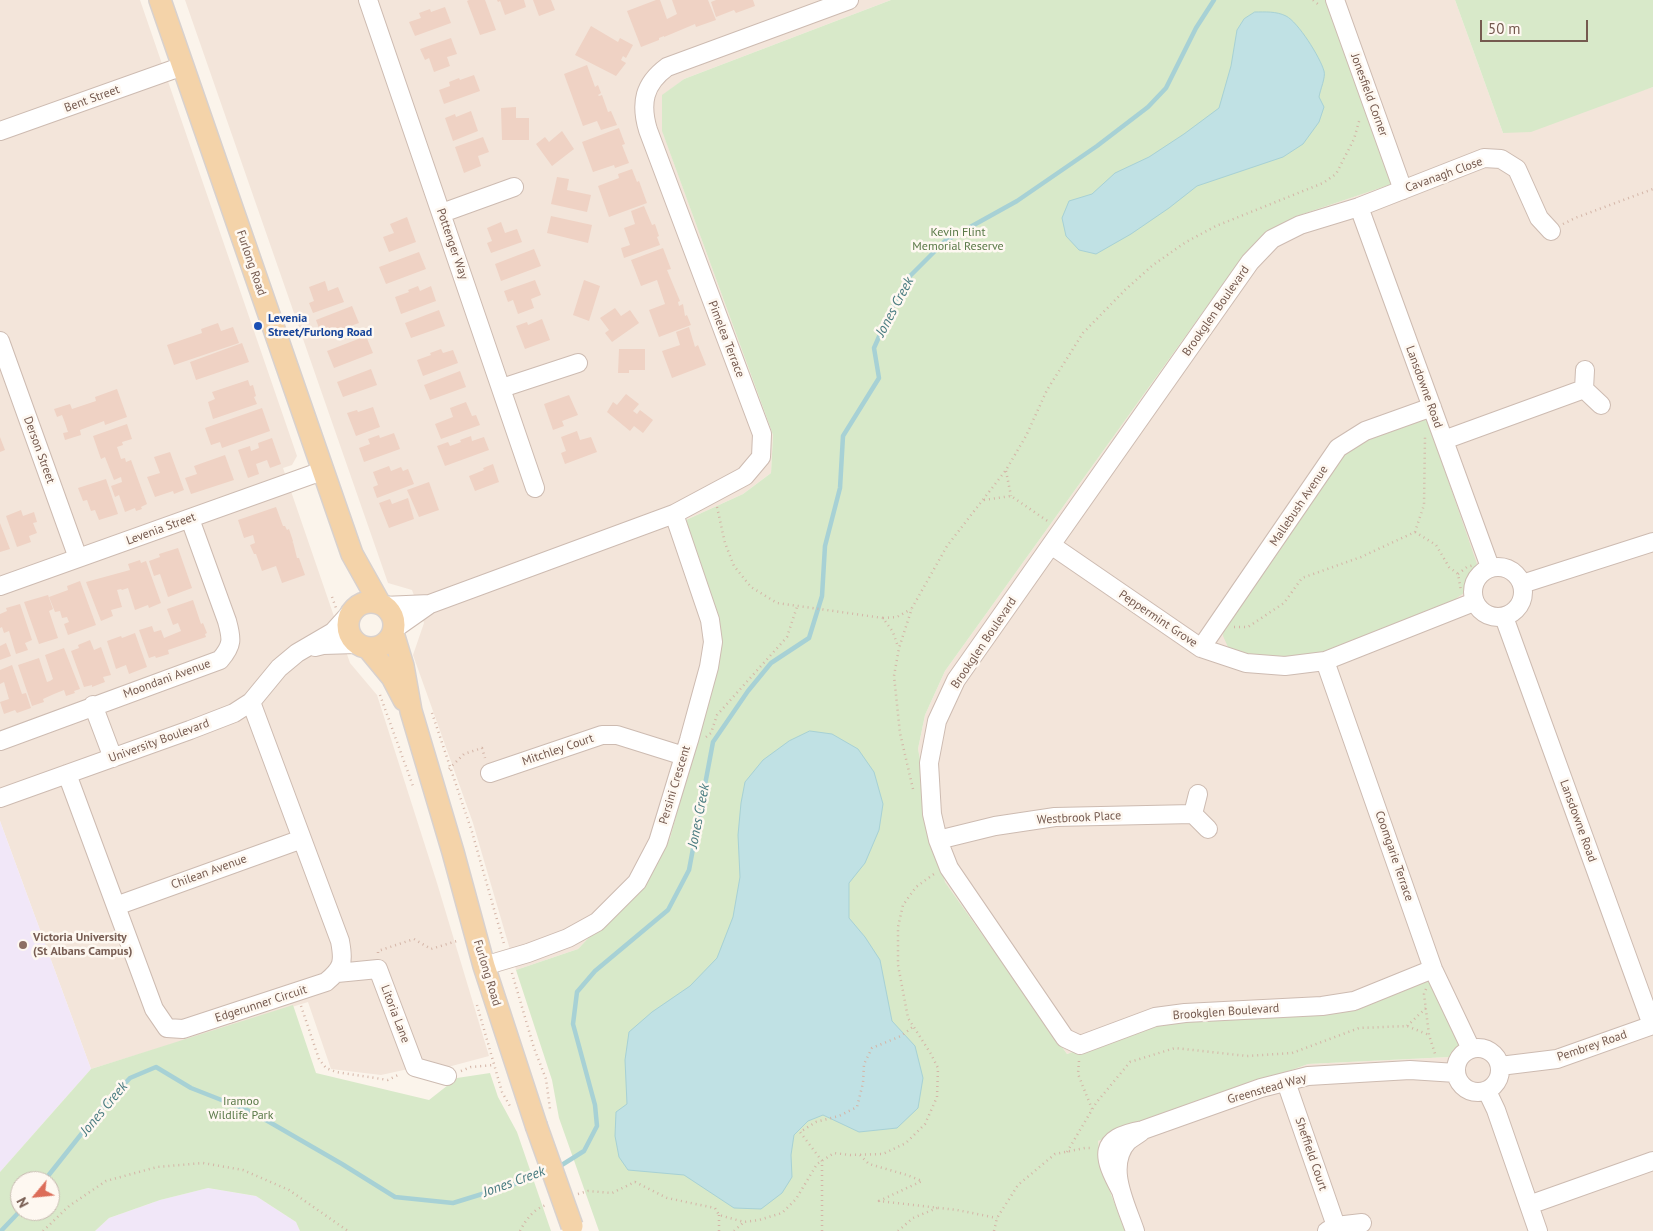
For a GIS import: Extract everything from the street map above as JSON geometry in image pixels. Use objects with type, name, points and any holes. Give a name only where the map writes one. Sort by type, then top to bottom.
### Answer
[{"type":"main road","name":"Furlong Road","points":[[160,0],[352,554],[382,605]]},
{"type":"main road","name":"Furlong Road","points":[[349,615],[352,554]]},
{"type":"main road","points":[[374,602],[382,605],[392,616],[393,632],[389,640],[383,645],[362,646],[348,632],[349,615],[363,603],[374,602]]},
{"type":"main road","name":"Furlong Road","points":[[393,632],[403,666],[420,708],[441,771],[484,966],[543,1120],[572,1228]]},
{"type":"main road","name":"Furlong Road","points":[[362,646],[420,708]]},
{"type":"street","name":"Pimelea Terrace","points":[[393,632],[430,604],[674,514],[745,476],[761,457],[762,434],[648,130],[644,107],[646,96],[649,85],[654,77],[667,67],[849,0]]},
{"type":"street","name":"Pottenger Way","points":[[371,1],[535,488]]},
{"type":"street","name":"Jonesfield Corner","points":[[1329,4],[1403,190]]},
{"type":"street","name":"Bent Street","points":[[0,132],[183,66]]},
{"type":"street","name":"Cavanagh Close","points":[[1359,206],[1484,158],[1502,158],[1517,169],[1539,218],[1551,231]]},
{"type":"street","points":[[442,213],[514,187]]},
{"type":"street","name":"Lansdowne Road","points":[[1359,206],[1490,567]]},
{"type":"street","name":"Brookglen Boulevard","points":[[1359,206],[1300,225],[1272,239],[1250,262],[1061,530],[956,680],[937,722],[929,763],[932,814],[938,840],[949,868],[1064,1038],[1080,1045],[1155,1017],[1185,1013],[1322,1006],[1354,1001],[1434,969]]},
{"type":"street","name":"Derson Street","points":[[0,341],[78,558]]},
{"type":"street","points":[[502,388],[578,363]]},
{"type":"street","points":[[1584,389],[1586,370]]},
{"type":"street","points":[[1584,389],[1601,405]]},
{"type":"street","points":[[1444,440],[1584,389]]},
{"type":"street","name":"Mallebush Avenue","points":[[1201,648],[1338,448],[1365,432],[1432,407]]},
{"type":"street","name":"Levenia Street","points":[[0,586],[322,471]]},
{"type":"street","name":"Persini Crescent","points":[[484,966],[568,938],[597,922],[637,882],[658,842],[709,667],[712,642],[710,620],[674,514]]},
{"type":"street","name":"Moondani Avenue","points":[[0,741],[220,660],[228,651],[232,638],[228,621],[190,519]]},
{"type":"street","points":[[1522,584],[1653,542]]},
{"type":"street","name":"Peppermint Grove","points":[[1051,546],[1201,648],[1246,664],[1285,666],[1325,661],[1471,604]]},
{"type":"street","points":[[1498,566],[1515,572],[1522,584],[1521,602],[1516,609],[1504,617],[1486,614],[1471,604],[1473,585],[1477,577],[1483,570],[1490,567],[1498,566]]},
{"type":"street","name":"Pimelea Terrace","points":[[382,605],[430,604]]},
{"type":"street","name":"University Boulevard","points":[[0,798],[234,713],[252,702],[279,668],[297,653],[333,632],[349,615]]},
{"type":"street","name":"Lansdowne Road","points":[[1504,617],[1653,1025]]},
{"type":"street","name":"University Boulevard","points":[[297,653],[323,645],[362,646]]},
{"type":"street","name":"Coomgarie Terrace","points":[[1325,661],[1434,969],[1471,1049]]},
{"type":"street","points":[[252,702],[340,941],[343,958],[337,973]]},
{"type":"street","points":[[93,706],[113,758]]},
{"type":"street","name":"Mitchley Court","points":[[490,773],[602,735],[617,735],[686,748]]},
{"type":"street","name":"Edgerunner Circuit","points":[[67,774],[154,1009],[167,1028],[183,1029],[326,982],[337,973]]},
{"type":"street","points":[[1198,794],[1193,814],[1208,829]]},
{"type":"street","name":"Westbrook Place","points":[[938,840],[994,826],[1055,816],[1193,814]]},
{"type":"street","name":"Chilean Avenue","points":[[116,906],[302,839]]},
{"type":"street","name":"Litoria Lane","points":[[337,973],[378,969],[415,1067]]},
{"type":"street","name":"Pembrey Road","points":[[1500,1066],[1557,1060],[1653,1025]]},
{"type":"street","points":[[1479,1048],[1492,1052],[1497,1058],[1500,1074],[1497,1082],[1487,1091],[1470,1092],[1463,1088],[1449,1073],[1464,1052],[1471,1049],[1479,1048]]},
{"type":"street","points":[[415,1067],[447,1076]]},
{"type":"street","name":"Greenstead Way","points":[[1121,1191],[1108,1164],[1106,1155],[1115,1138],[1125,1134],[1143,1130],[1261,1088],[1308,1076],[1410,1070],[1449,1073]]},
{"type":"street","name":"Sheffield Court","points":[[1286,1082],[1331,1228],[1362,1223]]},
{"type":"street","points":[[1487,1091],[1496,1110],[1538,1231]]},
{"type":"street","name":"Greenstead Way","points":[[1135,1231],[1117,1175],[1118,1159],[1129,1140],[1143,1130]]},
{"type":"street","points":[[1529,1205],[1653,1161]]},
{"type":"path","points":[[1313,0],[1329,4]]},
{"type":"path","points":[[914,792],[900,733],[894,676],[899,648],[912,608],[947,546],[1006,470],[1026,436],[1047,390],[1083,333],[1124,290],[1153,265],[1186,242],[1216,226],[1323,183],[1336,174],[1354,139],[1360,118],[1360,110]]},
{"type":"path","points":[[1551,231],[1574,218],[1653,189]]},
{"type":"path","points":[[1215,628],[1248,627],[1284,603],[1302,578],[1361,557],[1415,532],[1424,505],[1425,438],[1432,407]]},
{"type":"path","points":[[1006,470],[1011,496]]},
{"type":"path","points":[[713,494],[718,508],[725,543],[734,566],[750,587],[777,603],[882,618],[897,617],[912,608]]},
{"type":"path","points":[[984,500],[1011,496],[1061,530]]},
{"type":"path","points":[[1415,532],[1436,545],[1449,567],[1458,574],[1460,587],[1471,604]]},
{"type":"path","points":[[332,597],[349,615]]},
{"type":"path","points":[[686,748],[701,741],[711,733],[717,715],[787,637],[797,607]]},
{"type":"path","points":[[882,618],[893,632],[899,648]]},
{"type":"path","points":[[379,692],[414,788]]},
{"type":"path","points":[[420,708],[441,771],[472,832],[534,1048],[548,1087],[543,1120]]},
{"type":"path","points":[[441,771],[464,754],[482,748],[490,773]]},
{"type":"path","points":[[719,1215],[744,1222],[759,1220],[782,1213],[796,1199],[817,1164],[834,1153],[883,1154],[906,1143],[926,1124],[937,1097],[938,1068],[908,1018],[898,966],[898,927],[903,905],[916,887],[935,873]]},
{"type":"path","points":[[378,969],[378,951],[414,939],[431,948],[476,935]]},
{"type":"path","points":[[1434,969],[1424,994],[1429,1035],[1449,1073]]},
{"type":"path","points":[[296,992],[319,1059],[326,1068],[336,1072],[388,1080],[415,1067]]},
{"type":"path","points":[[475,998],[502,1092],[514,1114]]},
{"type":"path","points":[[1407,1026],[1426,1008]]},
{"type":"path","points":[[822,1231],[822,1161],[800,1132],[816,1122],[839,1116],[857,1107],[863,1083],[864,1064],[872,1048],[901,1036],[914,1026]]},
{"type":"path","points":[[1067,1152],[1092,1109],[1130,1062],[1175,1048],[1247,1056],[1292,1053],[1360,1028],[1407,1026],[1429,1035]]},
{"type":"path","points":[[1080,1045],[1078,1074],[1092,1109]]},
{"type":"path","points":[[447,1076],[471,1067],[494,1065]]},
{"type":"path","points":[[994,1231],[997,1218],[1018,1185],[1054,1154],[1085,1148],[1108,1149]]},
{"type":"path","points":[[860,1155],[868,1164],[908,1175],[922,1181],[879,1201],[957,1210],[997,1218]]},
{"type":"path","points":[[43,1231],[69,1206],[106,1181],[157,1167],[203,1163],[243,1170],[288,1190],[348,1231]]},
{"type":"path","points":[[572,1196],[588,1191],[612,1193],[635,1182],[667,1198],[715,1208],[719,1215],[719,1231]]},
{"type":"path","points":[[520,1231],[526,1220],[540,1207],[548,1204]]},
{"type":"path","points":[[898,1231],[914,1218],[938,1208]]},
{"type":"path","points":[[734,1231],[744,1222]]},
{"type":"shaded area","points":[[0,0],[140,0],[297,456],[292,465],[283,468],[350,663],[377,695],[437,883],[489,1056],[433,1071],[422,1066],[381,1075],[331,1069],[308,1002],[91,1069],[0,821]]},
{"type":"shaded area","points":[[185,0],[891,0],[684,79],[663,95],[663,133],[773,435],[771,473],[743,494],[686,520],[712,601],[711,685],[670,838],[654,868],[578,949],[516,970],[473,823],[413,655],[424,623],[412,590],[388,583]]},
{"type":"shaded area","points":[[1327,0],[1455,0],[1503,133],[1653,87],[1653,1231],[1125,1231],[1102,1170],[1098,1141],[1308,1064],[1450,1057],[1353,1006],[1153,1023],[1067,1054],[945,882],[918,749],[925,715],[945,671],[1246,252],[1271,230],[1294,217],[1391,184]]},
{"type":"shaded area","name":"Victoria University (St Albans Campus)","points":[[0,821],[91,1069],[0,1172]]},
{"type":"shaded area","points":[[208,1188],[256,1196],[296,1222],[300,1231],[95,1231],[109,1218],[160,1200]]},
{"type":"green space","name":"Kevin Flint Memorial Reserve","points":[[891,0],[1327,0],[1392,184],[1294,217],[1271,230],[1246,252],[945,671],[925,715],[918,749],[945,882],[1067,1054],[1153,1023],[1318,1011],[1428,977],[1463,1045],[1450,1057],[1308,1064],[1098,1141],[1102,1170],[1125,1231],[599,1231],[559,1118],[552,1080],[516,970],[578,949],[654,868],[670,838],[711,685],[712,601],[686,520],[743,494],[771,473],[773,435],[662,131],[662,95],[684,79]]},
{"type":"green space","points":[[1455,0],[1653,0],[1653,87],[1531,132],[1503,133]]},
{"type":"green space","points":[[1426,416],[1477,564],[1469,575],[1464,593],[1448,604],[1321,653],[1282,659],[1244,653],[1228,647],[1223,636],[1224,626],[1343,452],[1367,438]]},
{"type":"green space","name":"Iramoo Wildlife Park","points":[[293,1005],[316,1073],[429,1100],[457,1078],[490,1073],[498,1097],[517,1132],[551,1231],[300,1231],[296,1222],[256,1196],[208,1188],[160,1200],[109,1218],[95,1231],[0,1231],[0,1172],[91,1069]]},
{"type":"water","points":[[1255,12],[1278,13],[1291,20],[1308,41],[1324,71],[1324,80],[1319,97],[1324,107],[1319,122],[1303,144],[1283,157],[1197,186],[1131,234],[1096,254],[1079,250],[1066,236],[1062,218],[1069,201],[1092,194],[1115,173],[1149,157],[1219,108],[1231,66],[1237,30],[1244,19]]},
{"type":"water","points":[[810,731],[832,734],[858,749],[874,772],[883,804],[879,830],[865,863],[849,883],[849,918],[865,937],[880,960],[892,1021],[915,1046],[923,1078],[918,1108],[897,1128],[859,1132],[823,1115],[808,1121],[794,1135],[791,1155],[792,1177],[782,1193],[761,1209],[734,1208],[684,1175],[628,1170],[619,1157],[615,1136],[616,1112],[627,1104],[625,1060],[629,1032],[652,1012],[690,986],[717,958],[733,917],[740,877],[738,835],[745,782],[763,760],[789,741]]},
{"type":"building","points":[[485,0],[496,30],[480,35],[467,1]]},
{"type":"building","points":[[497,0],[524,0],[526,7],[505,15],[500,1],[498,2]]},
{"type":"building","points":[[533,0],[551,0],[555,10],[539,16]]},
{"type":"building","points":[[660,0],[667,19],[677,14],[672,0],[708,0],[716,20],[696,27],[695,24],[641,47],[627,11]]},
{"type":"building","points":[[716,0],[753,0],[755,6],[736,13],[734,10],[716,17],[711,2]]},
{"type":"building","points":[[445,7],[451,23],[415,36],[409,22],[421,18],[419,13],[430,9],[431,12]]},
{"type":"building","points":[[591,26],[618,42],[620,38],[633,45],[626,58],[623,56],[621,60],[626,63],[616,76],[575,55]]},
{"type":"building","points":[[451,38],[457,54],[447,57],[450,66],[434,72],[429,58],[425,60],[420,49]]},
{"type":"building","points":[[587,65],[595,87],[598,85],[601,93],[598,95],[602,95],[608,112],[611,111],[617,125],[601,130],[597,121],[583,126],[564,74]]},
{"type":"building","points":[[474,75],[480,91],[444,104],[439,90],[450,86],[449,82]]},
{"type":"building","points":[[516,107],[516,118],[529,118],[529,140],[502,140],[501,108]]},
{"type":"building","points":[[471,111],[478,131],[453,141],[445,118],[455,114],[456,117]]},
{"type":"building","points":[[619,128],[625,144],[622,145],[629,163],[615,168],[614,165],[593,172],[582,142]]},
{"type":"building","points":[[562,131],[574,149],[552,166],[536,144],[545,137],[549,142]]},
{"type":"building","points":[[483,137],[489,152],[478,156],[481,166],[464,173],[455,147]]},
{"type":"building","points":[[632,169],[637,182],[639,181],[647,203],[609,217],[598,186],[619,178],[618,174]]},
{"type":"building","points":[[557,177],[569,179],[567,190],[591,195],[587,212],[551,204]]},
{"type":"building","points":[[644,206],[652,225],[655,224],[660,245],[624,258],[621,248],[630,245],[624,228],[635,224],[631,211]]},
{"type":"building","points":[[551,216],[592,225],[588,243],[547,233]]},
{"type":"building","points":[[407,217],[416,242],[389,252],[383,237],[394,233],[390,224]]},
{"type":"building","points":[[501,222],[505,233],[517,229],[522,242],[491,253],[487,243],[492,241],[487,228]]},
{"type":"building","points":[[663,248],[671,269],[667,270],[680,301],[678,302],[679,306],[683,304],[685,316],[687,315],[691,325],[659,337],[649,310],[665,304],[657,280],[641,286],[631,260]]},
{"type":"building","points":[[534,249],[541,266],[501,281],[495,264]]},
{"type":"building","points":[[419,252],[426,269],[386,284],[379,267]]},
{"type":"building","points":[[535,280],[541,295],[531,299],[534,308],[518,314],[513,300],[508,302],[504,291]]},
{"type":"building","points":[[584,280],[600,286],[589,321],[573,315]]},
{"type":"building","points":[[325,281],[328,291],[338,287],[344,302],[313,313],[309,303],[314,301],[309,287]]},
{"type":"building","points":[[418,286],[420,291],[431,286],[436,301],[401,314],[395,297],[409,292],[408,290]]},
{"type":"building","points":[[352,306],[359,323],[322,336],[316,320]]},
{"type":"building","points":[[615,308],[621,316],[630,310],[639,323],[612,342],[605,333],[609,330],[600,318]]},
{"type":"building","points":[[439,310],[445,326],[411,338],[405,323]]},
{"type":"building","points":[[542,319],[550,340],[525,349],[516,326],[527,322],[528,325]]},
{"type":"building","points":[[218,323],[221,331],[233,327],[239,343],[174,365],[167,345],[202,333],[201,329]]},
{"type":"building","points":[[689,327],[695,347],[698,345],[706,365],[672,378],[662,351],[680,345],[676,332]]},
{"type":"building","points":[[366,336],[373,353],[334,368],[327,351]]},
{"type":"building","points":[[242,343],[249,362],[196,380],[190,362]]},
{"type":"building","points":[[441,349],[443,353],[453,350],[458,363],[423,376],[417,360]]},
{"type":"building","points":[[619,349],[645,349],[645,370],[629,370],[629,373],[618,373]]},
{"type":"building","points":[[371,369],[377,385],[343,397],[337,382]]},
{"type":"building","points":[[460,371],[466,387],[430,400],[424,385]]},
{"type":"building","points":[[248,380],[250,386],[253,385],[257,404],[213,419],[208,402],[215,399],[212,392]]},
{"type":"building","points":[[117,389],[127,417],[105,425],[104,421],[80,430],[81,435],[65,440],[63,433],[68,432],[65,423],[62,415],[57,417],[54,409],[70,404],[72,409],[96,401],[95,397]]},
{"type":"building","points":[[626,394],[639,404],[633,411],[637,414],[640,410],[653,420],[643,433],[634,426],[630,431],[607,412],[613,402],[617,405]]},
{"type":"building","points":[[569,395],[578,415],[562,421],[564,426],[553,430],[544,404]]},
{"type":"building","points":[[466,402],[472,416],[476,415],[480,425],[441,439],[435,424],[453,417],[450,408]]},
{"type":"building","points":[[373,407],[380,427],[356,436],[347,413]]},
{"type":"building","points":[[262,408],[270,431],[222,448],[220,442],[211,445],[205,428]]},
{"type":"building","points":[[127,424],[132,439],[122,442],[123,445],[117,447],[121,459],[125,458],[126,462],[131,460],[147,504],[141,507],[142,509],[136,511],[135,508],[125,512],[119,495],[115,497],[111,486],[122,482],[121,477],[114,480],[105,457],[101,459],[93,436]]},
{"type":"building","points":[[577,431],[580,440],[591,437],[597,452],[565,464],[561,453],[566,451],[561,437]]},
{"type":"building","points":[[394,433],[400,449],[364,462],[359,448],[370,444],[368,439],[379,435],[380,438]]},
{"type":"building","points":[[471,436],[472,441],[484,437],[489,450],[445,466],[437,446],[448,442],[450,446]]},
{"type":"building","points":[[0,437],[5,450],[0,452]]},
{"type":"building","points":[[272,438],[281,464],[270,468],[267,460],[256,464],[259,474],[248,478],[238,450],[250,446],[251,451],[259,448],[258,443]]},
{"type":"building","points":[[170,452],[184,490],[174,494],[173,491],[155,497],[147,477],[160,473],[154,457]]},
{"type":"building","points":[[225,455],[234,480],[191,494],[185,478],[197,474],[194,466]]},
{"type":"building","points":[[493,464],[499,482],[475,491],[469,476]]},
{"type":"building","points":[[389,466],[391,471],[401,467],[403,471],[408,469],[414,484],[377,498],[373,487],[378,485],[373,472]]},
{"type":"building","points":[[106,479],[118,514],[99,520],[95,510],[91,511],[87,500],[83,501],[78,488]]},
{"type":"building","points":[[429,482],[439,510],[419,517],[407,490]]},
{"type":"building","points":[[408,498],[414,519],[389,528],[379,503],[390,499],[392,504]]},
{"type":"building","points":[[276,507],[283,526],[287,530],[289,529],[297,558],[299,558],[305,575],[282,583],[276,566],[262,571],[256,554],[254,554],[250,545],[255,543],[253,535],[244,538],[238,520]]},
{"type":"building","points":[[21,510],[23,516],[34,512],[37,522],[33,523],[37,533],[29,536],[31,542],[17,547],[6,516]]},
{"type":"building","points":[[0,523],[10,549],[0,552]]},
{"type":"building","points":[[178,548],[192,588],[168,597],[160,574],[154,576],[149,561],[160,557],[159,554]]},
{"type":"building","points":[[140,560],[141,563],[146,561],[161,603],[149,608],[148,605],[135,610],[128,588],[117,590],[122,607],[111,610],[113,616],[101,621],[86,582],[130,570],[128,564]]},
{"type":"building","points":[[80,581],[96,625],[68,635],[64,624],[69,622],[67,617],[62,618],[60,611],[55,612],[49,597],[68,590],[67,586]]},
{"type":"building","points":[[48,595],[53,609],[49,611],[58,638],[39,644],[24,602]]},
{"type":"building","points":[[193,600],[201,624],[203,623],[207,633],[205,634],[206,637],[168,650],[169,654],[149,658],[139,630],[152,626],[154,632],[161,630],[164,638],[181,631],[178,623],[173,625],[167,609]]},
{"type":"building","points":[[20,604],[32,640],[25,643],[28,650],[16,654],[9,631],[4,633],[2,627],[0,628],[0,614],[7,611],[6,608]]},
{"type":"building","points":[[135,633],[147,667],[129,674],[126,665],[116,669],[107,641]]},
{"type":"building","points":[[90,640],[94,650],[101,647],[111,675],[103,677],[105,682],[92,687],[92,685],[84,687],[71,651],[79,648],[78,645]]},
{"type":"building","points":[[6,643],[11,656],[0,660],[0,646]]},
{"type":"building","points":[[64,648],[80,689],[66,696],[64,690],[43,699],[44,702],[32,706],[18,665],[39,658],[47,682],[50,681],[53,679],[45,655]]},
{"type":"building","points":[[12,665],[22,694],[26,693],[31,708],[17,713],[15,710],[4,714],[0,702],[9,699],[4,682],[0,684],[0,670]]},
{"type":"waterway","name":"Jones Creek","points":[[557,1168],[584,1151],[597,1126],[595,1105],[573,1024],[577,992],[595,971],[668,910],[689,870],[713,742],[748,691],[771,663],[809,638],[822,596],[825,546],[840,488],[843,436],[879,378],[874,348],[889,314],[909,277],[945,241],[1017,201],[1097,146],[1148,107],[1166,88],[1196,28],[1214,0]]},
{"type":"waterway","name":"Jones Creek","points":[[52,1171],[102,1108],[130,1078],[156,1067],[191,1088],[252,1112],[395,1197],[453,1203],[548,1172]]},
{"type":"waterway","name":"Jones Creek","points":[[1,1231],[10,1221]]},
{"type":"place","name":"Levenia Street/Furlong Road","points":[[258,326]]},
{"type":"place","name":"Victoria University (St Albans Campus)","points":[[23,945]]}]
